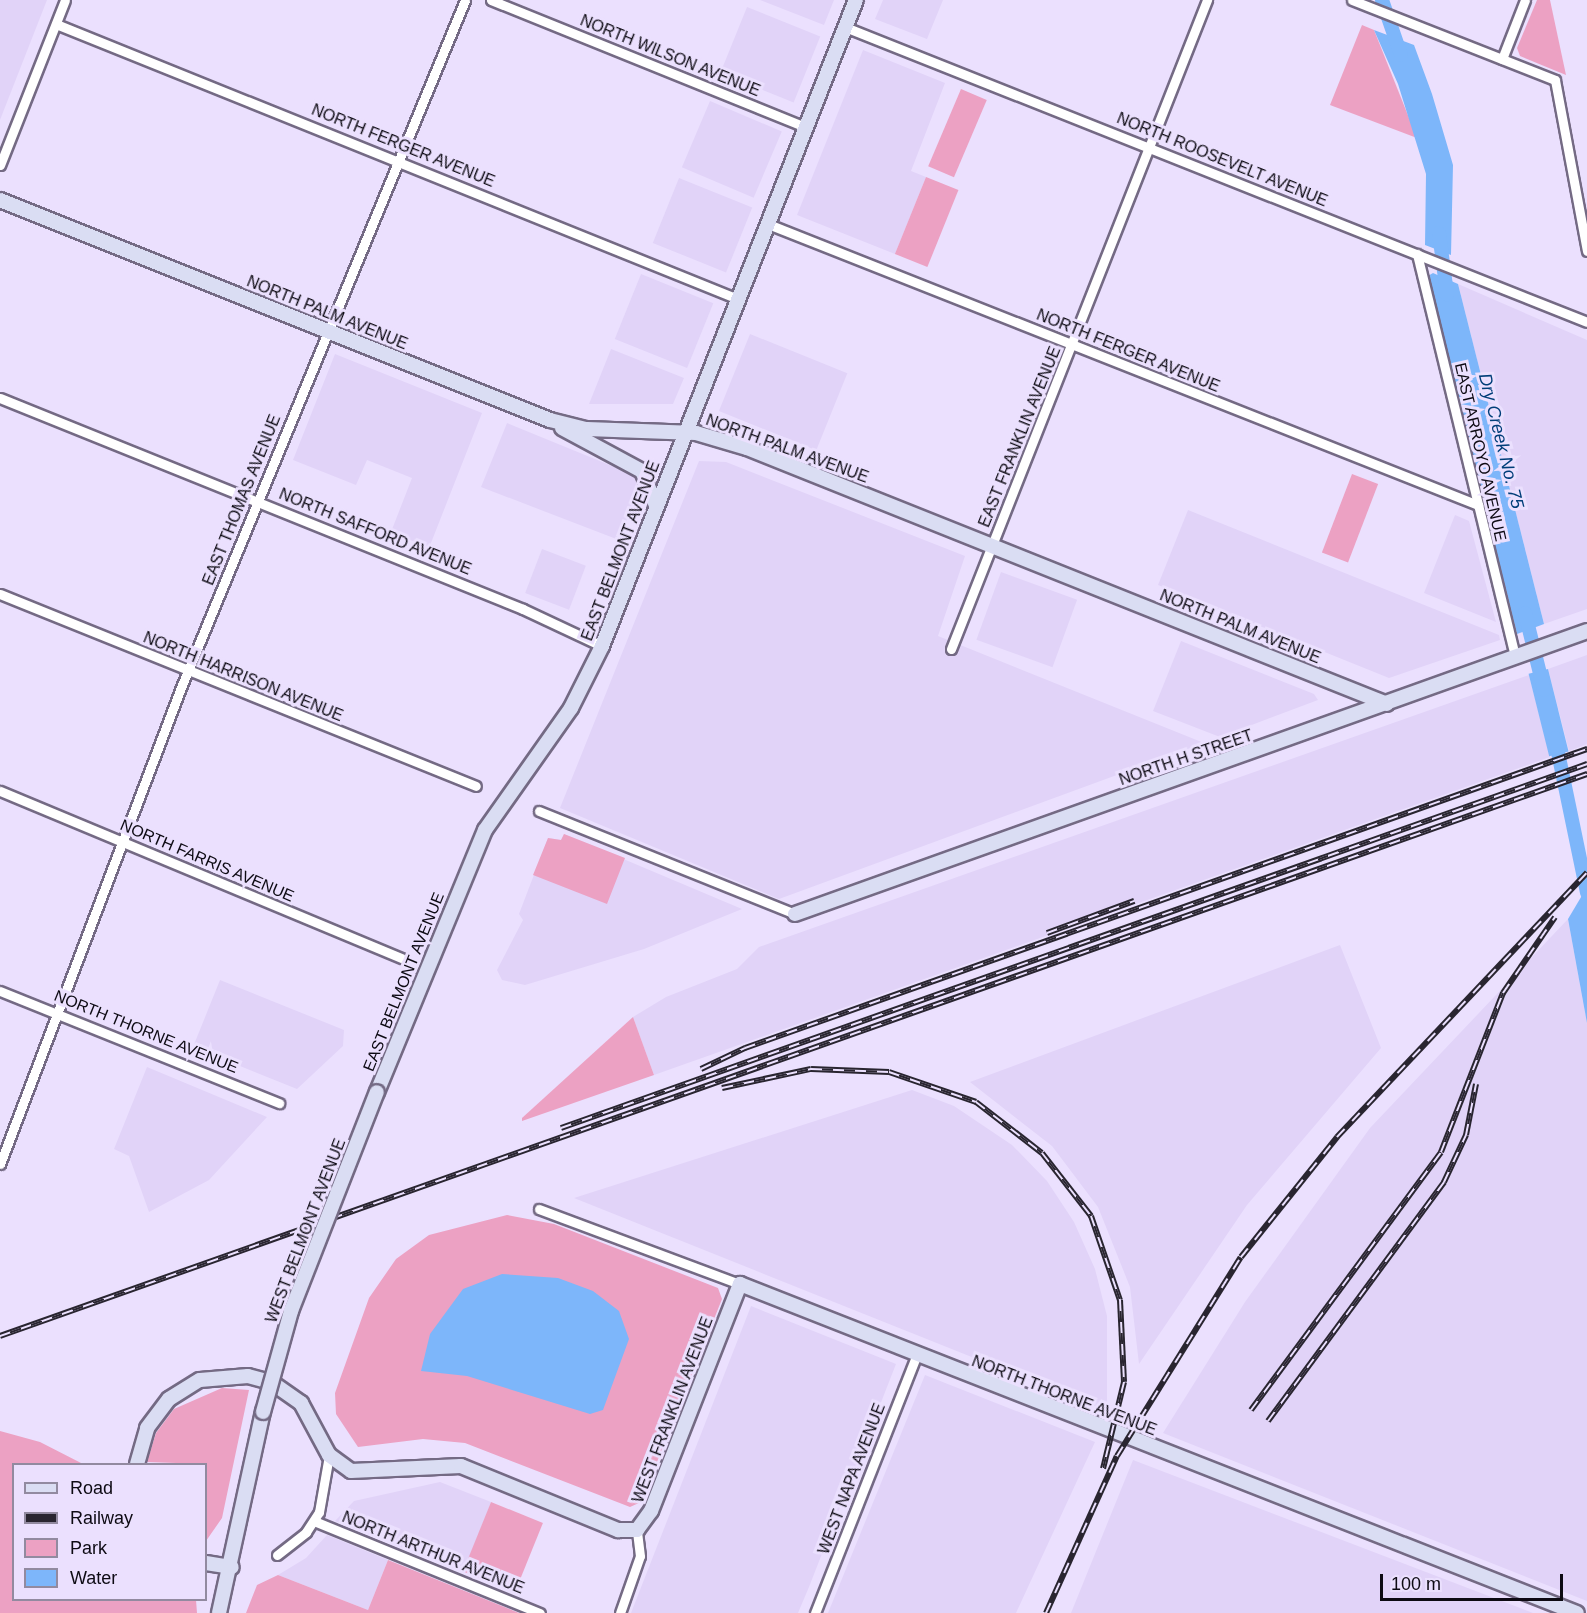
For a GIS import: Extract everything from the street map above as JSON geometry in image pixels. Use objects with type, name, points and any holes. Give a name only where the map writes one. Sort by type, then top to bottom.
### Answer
[{"type":"main road","name":"EAST BELMONT AVENUE","points":[[377,1092],[485,830],[571,708],[602,646],[856,0]]},
{"type":"main road","name":"NORTH PALM AVENUE","points":[[0,200],[550,420],[587,429],[685,431],[739,445],[1387,704]]},
{"type":"main road","points":[[550,420],[642,471],[656,506]]},
{"type":"main road","name":"NORTH H STREET","points":[[795,914],[1587,631]]},
{"type":"main road","name":"WEST BELMONT AVENUE","points":[[219,1613],[232,1567],[263,1412],[288,1321],[377,1092]]},
{"type":"main road","name":"NORTH THORNE AVENUE","points":[[740,1284],[916,1356],[1572,1612]]},
{"type":"main road","name":"WEST FRANKLIN AVENUE","points":[[637,1530],[651,1511],[740,1284]]},
{"type":"main road","points":[[137,1463],[142,1439],[160,1408],[189,1385],[224,1375],[260,1378],[292,1395],[315,1422],[329,1455],[339,1466],[365,1473],[425,1464],[460,1466],[618,1530],[637,1530]]},
{"type":"main road","points":[[207,1563],[232,1567]]},
{"type":"street","points":[[0,165],[65,0]]},
{"type":"street","name":"EAST THOMAS AVENUE","points":[[0,1164],[120,841],[465,0]]},
{"type":"street","name":"NORTH WILSON AVENUE","points":[[490,0],[806,127]]},
{"type":"street","name":"EAST FRANKLIN AVENUE","points":[[951,649],[1207,0]]},
{"type":"street","points":[[1352,0],[1555,80],[1587,251]]},
{"type":"street","points":[[1502,59],[1525,0]]},
{"type":"street","name":"NORTH FERGER AVENUE","points":[[56,24],[738,299]]},
{"type":"street","name":"NORTH ROOSEVELT AVENUE","points":[[845,27],[1587,322]]},
{"type":"street","name":"NORTH FERGER AVENUE","points":[[768,224],[1478,505]]},
{"type":"street","name":"EAST ARROYO AVENUE","points":[[1417,254],[1515,656]]},
{"type":"street","name":"NORTH SAFFORD AVENUE","points":[[0,398],[258,501],[602,646]]},
{"type":"street","name":"NORTH HARRISON AVENUE","points":[[0,594],[188,672],[476,786]]},
{"type":"street","name":"NORTH FARRIS AVENUE","points":[[0,791],[402,958]]},
{"type":"street","points":[[539,811],[795,914]]},
{"type":"street","name":"NORTH THORNE AVENUE","points":[[0,991],[279,1103]]},
{"type":"street","name":"NORTH THORNE AVENUE","points":[[539,1209],[740,1284]]},
{"type":"street","name":"WEST NAPA AVENUE","points":[[815,1613],[916,1356]]},
{"type":"street","points":[[277,1555],[314,1521],[327,1487],[329,1455]]},
{"type":"street","name":"NORTH ARTHUR AVENUE","points":[[314,1521],[540,1613]]},
{"type":"street","points":[[620,1613],[640,1556],[637,1530]]},
{"type":"shaded area","points":[[0,0],[47,0],[0,120]]},
{"type":"shaded area","points":[[760,0],[834,0],[824,25]]},
{"type":"shaded area","points":[[883,0],[943,0],[927,39],[875,19]]},
{"type":"shaded area","points":[[747,7],[820,37],[794,102],[720,73]]},
{"type":"shaded area","points":[[863,50],[945,83],[911,171],[926,177],[895,254],[797,215]]},
{"type":"shaded area","points":[[710,101],[782,131],[754,198],[682,167]]},
{"type":"shaded area","points":[[679,178],[752,208],[726,272],[653,243]]},
{"type":"shaded area","points":[[641,274],[713,303],[687,368],[615,339]]},
{"type":"shaded area","points":[[1458,284],[1587,340],[1587,609],[1544,624]]},
{"type":"shaded area","points":[[750,334],[847,373],[816,450],[719,411]]},
{"type":"shaded area","points":[[611,349],[684,378],[673,404],[589,404]]},
{"type":"shaded area","points":[[335,354],[482,413],[429,548],[391,532],[412,478],[367,460],[356,485],[293,460]]},
{"type":"shaded area","points":[[507,423],[634,475],[640,488],[619,540],[481,487]]},
{"type":"shaded area","points":[[699,461],[726,462],[965,556],[938,636],[1204,743],[779,899],[560,808]]},
{"type":"shaded area","points":[[1188,510],[1499,635],[1500,640],[1389,678],[1158,585]]},
{"type":"shaded area","points":[[1455,515],[1469,521],[1496,622],[1424,593]]},
{"type":"shaded area","points":[[542,549],[586,566],[569,610],[525,593]]},
{"type":"shaded area","points":[[1001,572],[1077,600],[1052,667],[976,640]]},
{"type":"shaded area","points":[[1181,641],[1314,694],[1318,700],[1220,737],[1153,711]]},
{"type":"shaded area","points":[[1587,655],[1587,744],[1569,751],[1548,669]]},
{"type":"shaded area","points":[[1529,675],[1550,757],[654,1075],[633,1017],[666,997],[737,969],[759,947]]},
{"type":"shaded area","points":[[564,834],[742,909],[644,949],[525,985],[502,980],[497,970],[523,920],[519,914],[548,838],[561,840]]},
{"type":"shaded area","points":[[1568,919],[1587,1023],[1587,1601],[1163,1433],[1245,1302],[1370,1128]]},
{"type":"shaded area","points":[[1340,945],[1381,1048],[1247,1205],[1139,1364],[1130,1287],[1098,1207],[1052,1146],[970,1082]]},
{"type":"shaded area","points":[[220,980],[344,1030],[343,1046],[297,1089],[193,1047]]},
{"type":"shaded area","points":[[147,1067],[267,1117],[209,1180],[149,1212],[129,1156],[114,1149]]},
{"type":"shaded area","points":[[912,1090],[954,1106],[1012,1145],[1047,1181],[1074,1222],[1095,1269],[1107,1316],[1107,1411],[574,1198]]},
{"type":"shaded area","points":[[751,1306],[896,1364],[809,1587],[798,1613],[631,1613]]},
{"type":"shaded area","points":[[925,1375],[1095,1442],[1016,1613],[828,1613]]},
{"type":"shaded area","points":[[1133,1460],[1533,1613],[1071,1613]]},
{"type":"shaded area","points":[[440,1482],[491,1502],[464,1572],[335,1521],[354,1501]]},
{"type":"shaded area","points":[[327,1535],[388,1560],[368,1610],[278,1575],[306,1558]]},
{"type":"green space","points":[[1537,0],[1550,0],[1566,75],[1520,56],[1517,48]]},
{"type":"green space","points":[[1362,25],[1374,30],[1417,138],[1330,105]]},
{"type":"green space","points":[[961,89],[987,100],[954,177],[928,166]]},
{"type":"green space","points":[[926,177],[958,190],[927,267],[895,254]]},
{"type":"green space","points":[[1352,474],[1378,484],[1348,562],[1322,552]]},
{"type":"green space","points":[[564,834],[625,858],[607,904],[533,875],[548,838],[561,840]]},
{"type":"green space","points":[[633,1017],[654,1075],[522,1121],[522,1118]]},
{"type":"green space","points":[[507,1215],[554,1224],[718,1288],[722,1299],[641,1502],[630,1507],[465,1443],[423,1439],[358,1447],[336,1414],[335,1393],[369,1298],[396,1259],[429,1235]]},
{"type":"green space","points":[[222,1388],[249,1390],[222,1518],[207,1540],[207,1463],[147,1462],[156,1433],[174,1409]]},
{"type":"green space","points":[[0,1431],[40,1442],[81,1463],[12,1463],[12,1601],[196,1601],[197,1613],[0,1613]]},
{"type":"green space","points":[[491,1502],[543,1523],[515,1593],[463,1572]]},
{"type":"green space","points":[[388,1560],[519,1613],[246,1613],[257,1585],[278,1575],[368,1610]]},
{"type":"water","points":[[1374,30],[1414,45],[1432,94],[1453,165],[1451,255],[1425,245],[1426,174],[1398,84]]},
{"type":"water","points":[[1433,273],[1458,284],[1544,624],[1517,634],[1428,276]]},
{"type":"water","points":[[1548,669],[1569,751],[1549,756],[1529,674]]},
{"type":"water","points":[[1587,887],[1587,1023],[1568,919]]},
{"type":"water","points":[[502,1274],[558,1278],[593,1291],[619,1311],[629,1339],[603,1410],[590,1414],[467,1376],[421,1371],[430,1334],[463,1289]]},
{"type":"waterway","name":"Dry Creek No. 75","points":[[1382,0],[1401,55]]},
{"type":"waterway","name":"Dry Creek No. 75","points":[[1439,233],[1447,294]]},
{"type":"waterway","name":"Dry Creek No. 75","points":[[1525,613],[1544,690]]},
{"type":"waterway","name":"Dry Creek No. 75","points":[[1555,738],[1587,893]]},
{"type":"railway","points":[[701,1069],[745,1048],[1587,749]]},
{"type":"railway","points":[[561,1128],[1587,764]]},
{"type":"railway","points":[[0,1336],[1587,774]]},
{"type":"railway","points":[[1046,1613],[1117,1456],[1241,1257],[1337,1137],[1587,873]]},
{"type":"railway","points":[[1047,933],[1134,901]]},
{"type":"railway","points":[[1251,1410],[1441,1152],[1503,993],[1555,917]]},
{"type":"railway","points":[[722,1088],[811,1069],[889,1072],[976,1102],[1042,1153],[1091,1216],[1120,1300],[1124,1382],[1103,1469]]},
{"type":"railway","points":[[1268,1421],[1444,1182],[1466,1135],[1476,1084]]}]
